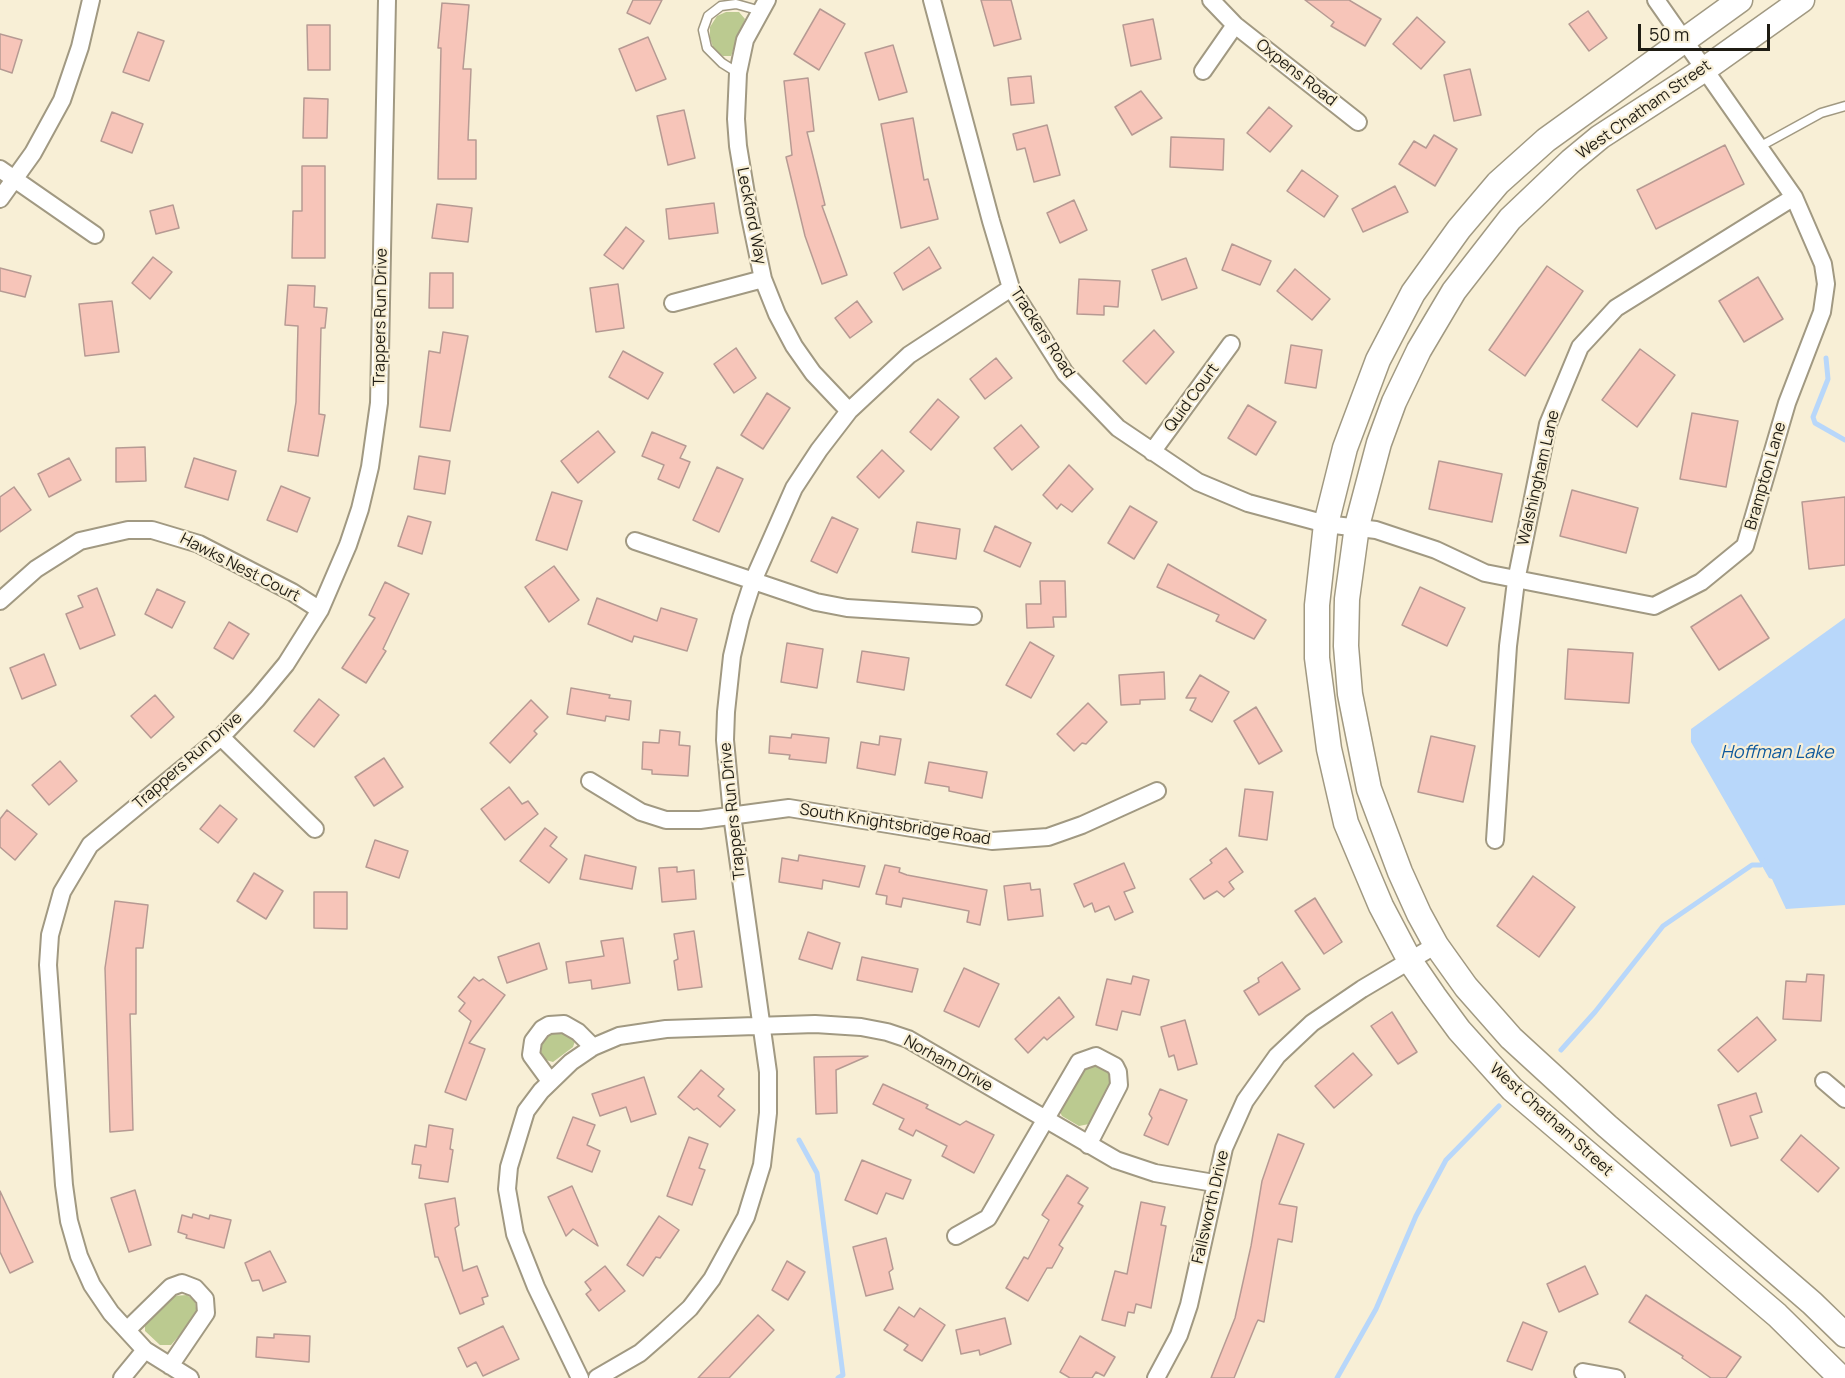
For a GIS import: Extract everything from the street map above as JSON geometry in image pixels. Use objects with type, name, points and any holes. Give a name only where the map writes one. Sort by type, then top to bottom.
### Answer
[{"type":"street","points":[[0,199],[33,153],[62,100],[80,47],[91,0]]},
{"type":"street","name":"Trappers Run Drive","points":[[190,1378],[145,1350],[111,1313],[92,1285],[79,1256],[69,1221],[48,965],[50,935],[62,892],[90,845],[221,737],[258,699],[286,664],[320,610],[360,509],[370,467],[379,403],[387,0]]},
{"type":"street","name":"Trackers Road","points":[[932,0],[1011,288],[1065,374],[1118,428],[1198,482],[1222,493],[1326,524]]},
{"type":"street","name":"Oxpens Road","points":[[1211,0],[1235,25],[1358,122]]},
{"type":"street","points":[[1656,0],[1684,39]]},
{"type":"street","name":"West Chatham Street","points":[[1740,0],[1546,140],[1498,183],[1458,229],[1413,293],[1378,360],[1345,448],[1326,524],[1317,605],[1317,658],[1334,780],[1357,854],[1410,961],[1459,1030],[1512,1089],[1777,1315],[1841,1378]]},
{"type":"street","name":"West Chatham Street","points":[[1802,0],[1705,69],[1600,137],[1542,186],[1477,259],[1434,322],[1394,402],[1379,443],[1357,526],[1347,599],[1350,694],[1369,789],[1400,872],[1436,945],[1466,987],[1511,1038],[1607,1126],[1812,1303],[1845,1335]]},
{"type":"street","name":"Leckford Way","points":[[764,5],[745,40],[738,73],[736,119],[738,146],[763,279],[794,346],[813,373],[849,411]]},
{"type":"street","points":[[1203,71],[1235,25]]},
{"type":"street","name":"Brampton Lane","points":[[1326,524],[1357,526],[1436,550],[1485,573],[1516,581],[1654,606],[1701,582],[1745,546],[1787,403],[1822,312],[1826,284],[1823,264],[1794,197],[1684,39]]},
{"type":"street","points":[[0,169],[94,235]]},
{"type":"street","name":"Walshingham Lane","points":[[1495,840],[1508,646],[1516,581],[1548,423],[1580,347],[1616,308],[1794,197]]},
{"type":"street","points":[[673,303],[763,279]]},
{"type":"street","name":"Trappers Run Drive","points":[[597,1378],[640,1353],[690,1308],[715,1275],[746,1217],[762,1165],[768,1113],[768,1072],[726,772],[728,688],[741,618],[753,581],[794,489],[819,450],[849,411],[909,355],[1011,288]]},
{"type":"street","name":"Quid Court","points":[[1152,452],[1231,344]]},
{"type":"street","name":"Hawks Nest Court","points":[[0,601],[36,569],[80,541],[128,530],[152,530],[182,537],[198,544],[292,592],[320,610]]},
{"type":"street","points":[[635,541],[816,602],[847,608],[974,616]]},
{"type":"street","points":[[221,737],[315,828]]},
{"type":"street","name":"South Knightsbridge Road","points":[[590,781],[623,802],[653,817],[677,821],[789,808],[973,840],[1010,841],[1030,840],[1065,831],[1157,791]]},
{"type":"street","name":"Fallsworth Drive","points":[[1156,1378],[1179,1335],[1191,1297],[1214,1183],[1224,1148],[1245,1101],[1277,1056],[1312,1023],[1436,945]]},
{"type":"street","points":[[550,1081],[531,1054],[533,1041],[542,1029],[549,1025],[564,1024],[578,1032],[593,1047]]},
{"type":"street","name":"Norham Drive","points":[[580,1378],[515,1234],[507,1190],[509,1167],[518,1130],[530,1104],[571,1062],[593,1047],[619,1036],[649,1030],[837,1024],[887,1032],[908,1040],[1088,1145],[1135,1167],[1214,1183]]},
{"type":"street","points":[[956,1236],[988,1218],[1079,1062],[1096,1056],[1110,1062],[1118,1072],[1119,1085],[1088,1145]]},
{"type":"street","points":[[1824,1081],[1845,1099]]},
{"type":"street","points":[[127,1330],[171,1287],[182,1283],[195,1288],[205,1299],[206,1313],[170,1366]]},
{"type":"street","points":[[122,1378],[145,1350]]},
{"type":"street","points":[[1583,1372],[1616,1378]]},
{"type":"lane","points":[[738,73],[722,63],[707,48],[703,30],[708,16],[721,6],[764,5]]},
{"type":"lane","points":[[1759,147],[1821,113],[1845,106]]},
{"type":"green space","points":[[726,12],[739,12],[745,19],[731,56],[723,56],[714,50],[710,38],[710,27],[717,16]]},
{"type":"green space","points":[[556,1030],[572,1034],[575,1041],[573,1047],[553,1062],[546,1060],[541,1054],[542,1040]]},
{"type":"green space","points":[[1099,1064],[1111,1073],[1111,1085],[1089,1124],[1079,1126],[1062,1116],[1059,1110],[1083,1068]]},
{"type":"green space","points":[[187,1295],[195,1301],[197,1315],[171,1345],[160,1345],[145,1331],[145,1324],[173,1296]]},
{"type":"water","name":"Hoffman Lake","points":[[1845,618],[1845,905],[1786,909],[1772,879],[1769,878],[1691,742],[1691,729]]},
{"type":"building","points":[[633,0],[662,0],[650,24],[627,13]]},
{"type":"building","points":[[981,0],[1011,0],[1021,39],[994,46]]},
{"type":"building","points":[[1305,0],[1349,0],[1381,19],[1365,46],[1331,26],[1334,22]]},
{"type":"building","points":[[442,3],[469,5],[463,69],[471,69],[468,140],[476,140],[476,179],[438,179],[441,48],[438,48]]},
{"type":"building","points":[[820,9],[845,24],[819,70],[794,54]]},
{"type":"building","points":[[1588,11],[1607,38],[1589,51],[1569,24]]},
{"type":"building","points":[[1417,17],[1445,42],[1421,69],[1393,44]]},
{"type":"building","points":[[1153,19],[1161,59],[1131,66],[1123,25]]},
{"type":"building","points":[[307,25],[330,25],[330,70],[308,70]]},
{"type":"building","points":[[138,32],[164,41],[149,81],[123,72]]},
{"type":"building","points":[[0,34],[22,40],[12,73],[0,69]]},
{"type":"building","points":[[648,37],[666,79],[636,91],[619,49]]},
{"type":"building","points":[[893,45],[907,92],[879,100],[865,53]]},
{"type":"building","points":[[1470,69],[1481,115],[1454,121],[1444,75]]},
{"type":"building","points":[[1031,76],[1034,103],[1011,105],[1008,78]]},
{"type":"building","points":[[808,78],[814,131],[807,132],[825,205],[822,206],[847,275],[822,284],[805,236],[786,157],[792,155],[784,81]]},
{"type":"building","points":[[1141,91],[1162,118],[1132,135],[1115,107]]},
{"type":"building","points":[[304,98],[328,99],[327,138],[303,138]]},
{"type":"building","points":[[1269,107],[1292,126],[1270,152],[1247,133]]},
{"type":"building","points":[[684,110],[695,158],[668,165],[657,116]]},
{"type":"building","points":[[112,112],[143,124],[132,153],[101,141]]},
{"type":"building","points":[[913,118],[924,180],[928,179],[938,219],[901,228],[881,124]]},
{"type":"building","points":[[1047,125],[1060,175],[1034,182],[1025,148],[1017,150],[1013,134]]},
{"type":"building","points":[[1434,135],[1457,149],[1435,186],[1399,164],[1414,141],[1426,148]]},
{"type":"building","points":[[1171,137],[1224,139],[1223,170],[1170,167]]},
{"type":"building","points":[[1725,145],[1744,184],[1656,229],[1637,190]]},
{"type":"building","points":[[302,166],[325,166],[325,258],[292,258],[293,211],[302,211]]},
{"type":"building","points":[[1302,170],[1338,196],[1324,217],[1287,191]]},
{"type":"building","points":[[1395,186],[1408,212],[1363,232],[1352,209]]},
{"type":"building","points":[[1074,200],[1087,230],[1060,243],[1047,213]]},
{"type":"building","points":[[714,203],[718,233],[669,239],[666,209]]},
{"type":"building","points":[[437,204],[472,208],[468,242],[432,238]]},
{"type":"building","points":[[173,205],[179,228],[156,234],[150,211]]},
{"type":"building","points":[[626,227],[644,241],[623,269],[604,255]]},
{"type":"building","points":[[1232,244],[1271,261],[1260,285],[1222,270]]},
{"type":"building","points":[[929,247],[941,268],[903,290],[894,273]]},
{"type":"building","points":[[153,257],[172,272],[150,299],[132,283]]},
{"type":"building","points":[[1186,258],[1197,288],[1162,300],[1152,270]]},
{"type":"building","points":[[1547,266],[1583,291],[1525,376],[1489,350]]},
{"type":"building","points":[[0,268],[31,276],[25,297],[0,291]]},
{"type":"building","points":[[1295,269],[1330,299],[1312,320],[1277,291]]},
{"type":"building","points":[[430,273],[453,273],[453,308],[429,308]]},
{"type":"building","points":[[1758,277],[1783,319],[1744,342],[1719,301]]},
{"type":"building","points":[[1079,279],[1120,281],[1118,307],[1104,306],[1104,315],[1077,314]]},
{"type":"building","points":[[618,284],[624,328],[596,332],[590,288]]},
{"type":"building","points":[[288,285],[315,286],[314,307],[327,308],[325,328],[321,328],[319,414],[325,415],[318,456],[288,451],[296,402],[298,326],[285,325]]},
{"type":"building","points":[[112,301],[119,352],[85,356],[79,304]]},
{"type":"building","points":[[857,301],[872,322],[850,338],[835,318]]},
{"type":"building","points":[[1154,330],[1174,352],[1146,384],[1123,361]]},
{"type":"building","points":[[443,332],[468,336],[450,431],[420,427],[429,351],[440,353]]},
{"type":"building","points":[[1291,345],[1322,350],[1316,388],[1285,383]]},
{"type":"building","points":[[736,348],[756,378],[734,393],[714,364]]},
{"type":"building","points":[[1640,349],[1675,375],[1637,427],[1602,400]]},
{"type":"building","points":[[623,351],[663,373],[648,399],[609,377]]},
{"type":"building","points":[[996,358],[1012,378],[985,399],[970,379]]},
{"type":"building","points":[[767,393],[790,408],[763,449],[741,435]]},
{"type":"building","points":[[938,399],[959,417],[931,450],[910,432]]},
{"type":"building","points":[[1248,405],[1276,422],[1256,455],[1228,438]]},
{"type":"building","points":[[1692,413],[1738,421],[1726,487],[1680,479]]},
{"type":"building","points":[[1021,425],[1039,447],[1012,470],[994,448]]},
{"type":"building","points":[[598,431],[615,452],[578,483],[561,461]]},
{"type":"building","points":[[652,432],[686,446],[680,458],[690,462],[679,488],[658,479],[664,465],[642,456]]},
{"type":"building","points":[[145,447],[146,481],[116,482],[116,448]]},
{"type":"building","points":[[882,450],[904,471],[879,498],[857,477]]},
{"type":"building","points":[[419,456],[450,461],[445,494],[414,489]]},
{"type":"building","points":[[69,458],[81,480],[49,497],[38,474]]},
{"type":"building","points":[[194,458],[236,471],[228,500],[185,487]]},
{"type":"building","points":[[1439,461],[1502,474],[1492,522],[1429,509]]},
{"type":"building","points":[[1069,465],[1093,489],[1072,512],[1061,504],[1057,509],[1043,495]]},
{"type":"building","points":[[717,467],[743,479],[719,532],[693,520]]},
{"type":"building","points":[[281,486],[310,498],[297,532],[267,520]]},
{"type":"building","points":[[14,487],[31,510],[0,532],[0,497]]},
{"type":"building","points":[[1572,490],[1638,508],[1626,553],[1560,536]]},
{"type":"building","points":[[552,492],[582,501],[567,550],[536,540]]},
{"type":"building","points":[[1845,497],[1845,565],[1809,569],[1802,502]]},
{"type":"building","points":[[1130,506],[1157,522],[1134,559],[1108,543]]},
{"type":"building","points":[[408,516],[431,522],[422,554],[398,546]]},
{"type":"building","points":[[832,517],[858,529],[837,573],[811,561]]},
{"type":"building","points":[[917,522],[960,529],[956,559],[912,552]]},
{"type":"building","points":[[995,526],[1031,543],[1020,567],[984,551]]},
{"type":"building","points":[[1168,564],[1266,620],[1254,639],[1216,621],[1219,615],[1157,587]]},
{"type":"building","points":[[554,566],[579,600],[549,622],[525,587]]},
{"type":"building","points":[[1040,581],[1065,581],[1066,617],[1053,617],[1054,627],[1027,628],[1026,604],[1041,604]]},
{"type":"building","points":[[385,582],[409,594],[383,649],[386,651],[366,683],[342,668],[375,618],[369,615]]},
{"type":"building","points":[[1420,587],[1465,608],[1447,646],[1402,625]]},
{"type":"building","points":[[97,588],[115,635],[80,649],[66,614],[83,607],[78,596]]},
{"type":"building","points":[[157,589],[185,602],[172,628],[145,614]]},
{"type":"building","points":[[1741,595],[1769,638],[1719,670],[1691,627]]},
{"type":"building","points":[[597,598],[657,621],[661,608],[697,619],[687,651],[634,636],[632,642],[588,624]]},
{"type":"building","points":[[229,622],[249,634],[233,659],[214,648]]},
{"type":"building","points":[[1030,642],[1054,656],[1031,698],[1006,685]]},
{"type":"building","points":[[787,643],[823,649],[817,688],[781,682]]},
{"type":"building","points":[[1568,649],[1633,653],[1629,703],[1565,699]]},
{"type":"building","points":[[862,651],[909,658],[904,690],[857,682]]},
{"type":"building","points":[[44,654],[56,685],[22,699],[10,668]]},
{"type":"building","points":[[1164,672],[1165,699],[1140,700],[1140,704],[1121,705],[1119,675]]},
{"type":"building","points":[[1200,675],[1229,692],[1212,722],[1190,710],[1196,698],[1186,698]]},
{"type":"building","points":[[571,688],[631,701],[629,720],[606,716],[605,721],[567,714]]},
{"type":"building","points":[[155,695],[174,717],[151,738],[131,716]]},
{"type":"building","points":[[319,699],[339,715],[314,747],[294,731]]},
{"type":"building","points":[[531,700],[548,717],[534,731],[537,734],[510,763],[490,743]]},
{"type":"building","points":[[1088,703],[1107,722],[1086,744],[1082,743],[1074,751],[1057,734]]},
{"type":"building","points":[[1256,707],[1282,751],[1259,764],[1234,721]]},
{"type":"building","points":[[660,730],[680,732],[679,745],[690,746],[688,776],[652,774],[652,770],[642,769],[643,742],[659,743]]},
{"type":"building","points":[[792,734],[829,738],[826,763],[789,759],[790,755],[769,753],[770,736],[791,738]]},
{"type":"building","points":[[880,736],[901,739],[895,775],[857,768],[861,742],[879,745]]},
{"type":"building","points":[[1431,736],[1475,746],[1463,802],[1418,792]]},
{"type":"building","points":[[384,758],[403,787],[374,806],[355,777]]},
{"type":"building","points":[[60,761],[77,781],[49,805],[32,785]]},
{"type":"building","points":[[929,762],[987,772],[982,798],[949,791],[949,787],[925,783]]},
{"type":"building","points":[[509,787],[522,804],[528,801],[538,814],[505,840],[481,809]]},
{"type":"building","points":[[1245,789],[1273,792],[1267,840],[1239,836]]},
{"type":"building","points":[[220,805],[237,819],[218,843],[200,829]]},
{"type":"building","points":[[7,810],[37,834],[15,860],[0,847],[0,819]]},
{"type":"building","points":[[545,828],[557,837],[550,846],[567,859],[549,883],[520,861]]},
{"type":"building","points":[[375,840],[408,851],[399,878],[366,867]]},
{"type":"building","points":[[1226,848],[1243,872],[1229,882],[1234,889],[1224,897],[1217,891],[1204,899],[1190,879],[1212,863],[1210,860]]},
{"type":"building","points":[[585,855],[636,867],[632,889],[580,879]]},
{"type":"building","points":[[799,855],[865,866],[859,887],[823,880],[822,889],[779,882],[782,858],[798,861]]},
{"type":"building","points":[[1124,863],[1135,888],[1124,892],[1133,912],[1115,920],[1109,906],[1095,912],[1092,903],[1084,907],[1074,884]]},
{"type":"building","points":[[885,865],[900,868],[899,872],[907,875],[987,890],[980,925],[967,922],[969,911],[903,898],[901,907],[886,904],[887,896],[876,894]]},
{"type":"building","points":[[677,867],[677,872],[694,870],[696,899],[662,902],[659,868]]},
{"type":"building","points":[[254,873],[283,891],[266,919],[237,901]]},
{"type":"building","points":[[1533,876],[1575,907],[1539,957],[1497,926]]},
{"type":"building","points":[[1030,883],[1031,890],[1040,889],[1043,916],[1008,920],[1004,886]]},
{"type":"building","points":[[314,892],[347,892],[347,929],[314,928]]},
{"type":"building","points":[[1315,898],[1342,942],[1324,954],[1295,911]]},
{"type":"building","points":[[115,901],[148,905],[143,948],[136,948],[136,1014],[130,1014],[133,1130],[110,1132],[105,968]]},
{"type":"building","points":[[694,931],[702,987],[678,990],[674,961],[678,959],[674,934]]},
{"type":"building","points":[[808,932],[840,943],[832,969],[799,959]]},
{"type":"building","points":[[623,938],[630,983],[592,989],[591,980],[569,983],[566,962],[604,956],[601,941]]},
{"type":"building","points":[[539,943],[547,969],[507,983],[498,957]]},
{"type":"building","points":[[862,957],[918,969],[912,992],[857,980]]},
{"type":"building","points":[[1282,962],[1300,989],[1259,1015],[1244,991],[1259,982],[1258,978]]},
{"type":"building","points":[[964,968],[999,984],[979,1027],[944,1011]]},
{"type":"building","points":[[1807,974],[1824,975],[1821,1021],[1783,1019],[1786,981],[1806,982]]},
{"type":"building","points":[[1133,976],[1149,980],[1140,1015],[1122,1011],[1117,1030],[1096,1025],[1107,979],[1131,984]]},
{"type":"building","points":[[474,977],[479,981],[483,979],[505,995],[469,1043],[485,1049],[466,1100],[445,1092],[471,1021],[459,1011],[465,1003],[458,997]]},
{"type":"building","points":[[1059,997],[1074,1017],[1047,1040],[1044,1037],[1028,1053],[1015,1039]]},
{"type":"building","points":[[1392,1012],[1417,1052],[1398,1064],[1371,1026]]},
{"type":"building","points":[[1757,1017],[1776,1040],[1738,1072],[1718,1050]]},
{"type":"building","points":[[1185,1020],[1197,1064],[1178,1070],[1174,1055],[1169,1057],[1161,1027]]},
{"type":"building","points":[[1353,1053],[1372,1075],[1334,1108],[1315,1086]]},
{"type":"building","points":[[868,1056],[836,1070],[837,1113],[816,1114],[814,1057]]},
{"type":"building","points":[[701,1070],[724,1089],[718,1096],[735,1110],[720,1127],[697,1108],[694,1110],[678,1097]]},
{"type":"building","points":[[644,1077],[656,1114],[631,1122],[626,1107],[600,1116],[592,1094]]},
{"type":"building","points":[[883,1084],[928,1105],[926,1108],[960,1125],[966,1121],[994,1135],[974,1173],[942,1156],[947,1146],[916,1130],[913,1136],[899,1129],[904,1119],[873,1104]]},
{"type":"building","points":[[1160,1089],[1187,1100],[1168,1145],[1144,1135],[1152,1118],[1149,1114]]},
{"type":"building","points":[[1756,1093],[1762,1112],[1750,1116],[1758,1138],[1731,1146],[1718,1105]]},
{"type":"building","points":[[573,1117],[595,1125],[587,1145],[600,1151],[592,1172],[557,1158]]},
{"type":"building","points":[[429,1125],[453,1129],[450,1149],[453,1150],[448,1182],[419,1178],[421,1165],[412,1164],[415,1145],[426,1147]]},
{"type":"building","points":[[1278,1134],[1304,1144],[1279,1204],[1297,1207],[1292,1242],[1278,1239],[1264,1322],[1258,1320],[1234,1378],[1211,1378],[1235,1318],[1262,1181]]},
{"type":"building","points":[[1801,1135],[1839,1168],[1818,1192],[1781,1160]]},
{"type":"building","points":[[689,1137],[708,1144],[699,1168],[705,1170],[692,1205],[667,1196]]},
{"type":"building","points":[[862,1160],[911,1180],[903,1199],[886,1193],[877,1214],[845,1200]]},
{"type":"building","points":[[1067,1175],[1088,1188],[1078,1203],[1083,1206],[1059,1245],[1063,1248],[1052,1268],[1047,1268],[1028,1301],[1006,1288],[1024,1257],[1028,1259],[1049,1220],[1042,1215]]},
{"type":"building","points":[[572,1186],[598,1246],[573,1229],[566,1236],[548,1197]]},
{"type":"building","points":[[135,1190],[151,1245],[129,1252],[111,1198]]},
{"type":"building","points":[[0,1191],[33,1262],[10,1273],[0,1252]]},
{"type":"building","points":[[455,1198],[459,1225],[455,1228],[463,1271],[477,1266],[488,1296],[482,1298],[484,1304],[460,1314],[438,1257],[435,1257],[425,1204]]},
{"type":"building","points":[[1141,1202],[1165,1207],[1161,1225],[1166,1226],[1151,1308],[1136,1304],[1134,1313],[1128,1312],[1125,1326],[1102,1320],[1115,1271],[1127,1274]]},
{"type":"building","points":[[193,1214],[209,1219],[210,1215],[231,1220],[224,1248],[186,1238],[187,1235],[178,1232],[182,1215],[192,1218]]},
{"type":"building","points":[[659,1216],[679,1230],[660,1258],[656,1257],[643,1276],[627,1265]]},
{"type":"building","points":[[886,1238],[893,1269],[889,1272],[893,1289],[866,1296],[853,1247]]},
{"type":"building","points":[[270,1251],[286,1282],[263,1291],[259,1280],[252,1281],[245,1263]]},
{"type":"building","points":[[787,1261],[805,1272],[788,1300],[772,1290]]},
{"type":"building","points":[[605,1266],[625,1291],[599,1311],[586,1294],[591,1290],[585,1282]]},
{"type":"building","points":[[1585,1266],[1598,1294],[1559,1312],[1547,1284]]},
{"type":"building","points":[[1646,1295],[1741,1357],[1726,1378],[1711,1378],[1682,1358],[1683,1356],[1629,1322]]},
{"type":"building","points":[[899,1307],[914,1317],[920,1308],[945,1325],[922,1361],[904,1350],[908,1345],[884,1330]]},
{"type":"building","points":[[758,1315],[774,1330],[729,1378],[698,1378]]},
{"type":"building","points":[[1005,1318],[1011,1344],[980,1355],[979,1350],[961,1354],[956,1330]]},
{"type":"building","points":[[1523,1322],[1547,1332],[1532,1370],[1507,1361]]},
{"type":"building","points":[[503,1326],[519,1359],[483,1376],[476,1362],[467,1367],[458,1348]]},
{"type":"building","points":[[274,1334],[310,1336],[309,1362],[256,1357],[257,1337],[274,1338]]},
{"type":"building","points":[[1080,1336],[1115,1357],[1104,1376],[1096,1372],[1092,1378],[1070,1378],[1060,1372]]},
{"type":"waterway","points":[[1826,358],[1828,379],[1813,417],[1815,423],[1845,440]]},
{"type":"waterway","points":[[1561,1050],[1595,1012],[1663,926],[1752,865],[1761,865],[1765,861]]},
{"type":"waterway","points":[[1337,1378],[1376,1309],[1416,1216],[1446,1160],[1499,1106]]},
{"type":"waterway","points":[[799,1140],[817,1173],[843,1375],[838,1378]]}]
